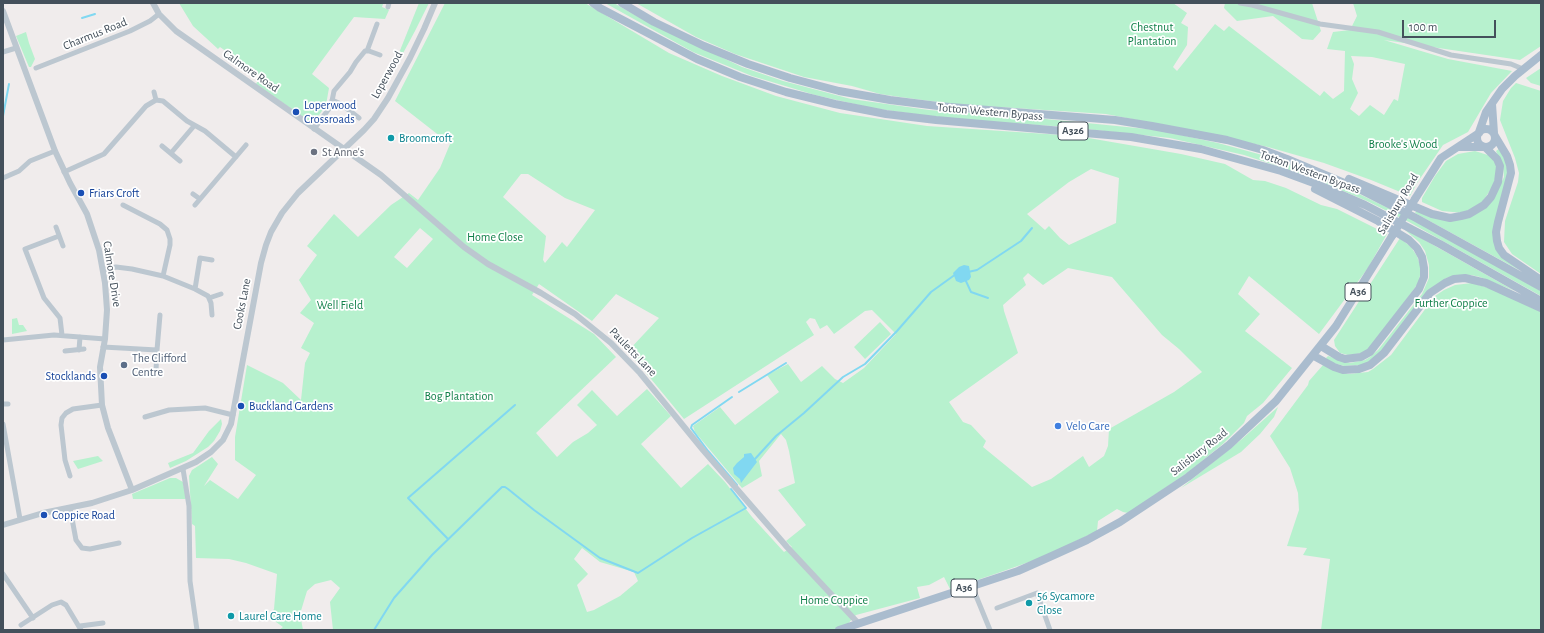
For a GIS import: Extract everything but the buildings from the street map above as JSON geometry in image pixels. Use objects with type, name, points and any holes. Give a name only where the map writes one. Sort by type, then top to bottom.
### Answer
[{"type":"main road","name":"Totton Western Bypass","points":[[593,3],[697,59],[740,77],[786,92],[886,114],[936,120],[1131,137],[1201,149],[1281,172],[1319,185],[1365,205],[1440,244],[1541,301]]},
{"type":"main road","name":"Totton Western Bypass","points":[[622,3],[668,29],[748,64],[790,78],[840,91],[890,100],[938,106],[1115,120],[1227,140],[1287,159],[1361,190],[1541,287]]},
{"type":"main road","points":[[1287,159],[1367,186],[1432,214],[1450,218],[1469,214],[1484,205],[1495,189],[1500,174],[1500,166],[1497,159],[1478,141],[1486,112],[1502,89],[1523,69],[1541,55]]},
{"type":"main road","points":[[1460,146],[1484,147],[1493,145],[1495,134],[1492,104]]},
{"type":"main road","points":[[1479,133],[1487,129],[1495,134],[1507,156],[1510,165],[1510,181],[1496,232],[1499,248],[1504,255],[1541,280]]},
{"type":"main road","name":"Salisbury Road","points":[[839,630],[1018,571],[1087,540],[1137,512],[1209,461],[1276,401],[1314,356],[1347,310],[1439,161],[1446,154],[1479,133]]},
{"type":"main road","points":[[1281,172],[1402,235],[1417,248],[1422,257],[1424,277],[1419,289],[1370,352],[1361,357],[1346,359],[1339,357],[1321,346]]},
{"type":"main road","points":[[1314,356],[1334,367],[1343,370],[1359,369],[1370,365],[1384,353],[1430,293],[1454,279],[1465,278],[1486,283],[1541,308]]},
{"type":"street","name":"Calmore Road","points":[[152,3],[169,25],[185,38],[344,149]]},
{"type":"street","name":"Loperwood","points":[[344,149],[370,124],[388,98],[417,44],[435,3]]},
{"type":"street","points":[[1240,3],[1320,24],[1378,32],[1451,55],[1511,64],[1523,69]]},
{"type":"street","name":"Calmore Drive","points":[[3,11],[55,151],[64,172],[92,226],[99,250],[103,270],[107,310],[105,339],[100,367],[102,405],[114,443],[132,490]]},
{"type":"street","name":"Charmus Road","points":[[36,68],[130,31],[150,21],[159,14]]},
{"type":"street","points":[[314,129],[331,106],[334,91],[365,51],[367,51],[377,24]]},
{"type":"street","points":[[3,52],[16,48]]},
{"type":"street","points":[[367,51],[380,55]]},
{"type":"street","points":[[154,92],[156,100]]},
{"type":"street","points":[[64,172],[104,154],[146,106],[156,100],[163,101],[194,126],[205,131],[236,157]]},
{"type":"street","points":[[332,100],[341,104],[359,118]]},
{"type":"street","points":[[171,153],[194,126]]},
{"type":"street","points":[[195,205],[246,145]]},
{"type":"street","points":[[162,146],[180,161]]},
{"type":"street","name":"Cooks Lane","points":[[132,490],[183,469],[206,456],[228,433],[233,415],[258,277],[268,238],[276,223],[292,200],[344,149]]},
{"type":"street","name":"Pauletts Lane","points":[[344,149],[384,177],[464,247],[488,264],[541,293],[574,314],[617,348],[640,373],[699,445],[787,547],[858,623]]},
{"type":"street","points":[[3,178],[19,171],[30,161],[55,151]]},
{"type":"street","points":[[193,194],[200,199]]},
{"type":"street","points":[[123,205],[160,224],[167,230],[170,245],[163,276]]},
{"type":"street","points":[[56,227],[63,246]]},
{"type":"street","points":[[59,236],[25,249],[44,298],[60,318],[62,335]]},
{"type":"street","points":[[195,289],[200,258],[212,260]]},
{"type":"street","points":[[103,270],[116,267],[132,269],[163,276],[195,289],[209,298],[212,315]]},
{"type":"street","points":[[209,298],[221,294]]},
{"type":"street","points":[[156,370],[160,315]]},
{"type":"street","points":[[3,340],[62,335],[105,339]]},
{"type":"street","points":[[65,351],[82,350],[80,337]]},
{"type":"street","points":[[103,347],[157,350]]},
{"type":"street","points":[[70,476],[65,460],[61,425],[62,418],[66,413],[73,409],[102,405]]},
{"type":"street","points":[[145,417],[169,410],[205,408],[233,415]]},
{"type":"street","points":[[3,424],[20,519]]},
{"type":"street","points":[[183,469],[189,506],[190,581],[197,630]]},
{"type":"street","points":[[3,525],[43,513],[105,500],[132,490]]},
{"type":"street","points":[[70,508],[76,540],[82,548],[119,543]]},
{"type":"street","points":[[3,574],[32,618]]},
{"type":"street","points":[[972,586],[990,630]]},
{"type":"street","points":[[997,608],[1037,593],[1050,630]]},
{"type":"street","points":[[21,625],[52,606],[63,603],[66,605],[81,628],[103,623]]},
{"type":"green space","points":[[179,3],[381,3],[383,4],[382,7],[389,10],[385,19],[354,17],[312,74],[329,88],[326,105],[313,124],[256,84],[261,76],[220,47],[218,49],[193,26]]},
{"type":"green space","points":[[419,3],[429,3],[387,83]]},
{"type":"green space","points":[[445,3],[585,3],[669,53],[722,76],[776,96],[840,113],[927,126],[1077,136],[1181,154],[1225,164],[1253,180],[1265,181],[1286,188],[1321,205],[1337,209],[1387,234],[1368,268],[1319,334],[1249,276],[1238,294],[1260,314],[1245,331],[1292,368],[1263,403],[1247,416],[1244,423],[1224,443],[1190,471],[1128,513],[1117,509],[1098,521],[1097,531],[1043,557],[950,589],[944,577],[929,585],[917,587],[920,598],[856,615],[842,630],[333,630],[330,602],[340,588],[331,580],[315,584],[307,591],[300,614],[303,630],[279,630],[283,627],[269,617],[274,609],[277,574],[246,563],[229,559],[196,558],[195,526],[192,524],[189,476],[192,470],[212,457],[218,464],[204,486],[210,480],[238,499],[256,475],[235,460],[235,437],[247,365],[283,383],[301,400],[305,363],[310,353],[301,348],[314,323],[300,313],[311,300],[299,280],[317,255],[307,246],[334,214],[358,237],[391,205],[409,193],[418,200],[440,168],[450,144],[395,101]],"holes":[[[1091,169],[1119,178],[1116,223],[1069,245],[1049,226],[1045,230],[1027,214],[1069,182]],[[521,174],[528,174],[565,198],[595,210],[567,247],[562,242],[545,263],[543,260],[546,236],[503,197]],[[420,228],[433,239],[407,268],[394,257]],[[1068,268],[1112,277],[1162,335],[1179,349],[1202,372],[1174,392],[1109,429],[1108,446],[1104,456],[1089,467],[1083,456],[1051,479],[1032,487],[983,447],[986,441],[971,425],[963,422],[949,402],[1018,353],[1003,305],[1026,285],[1023,278],[1028,273],[1043,285]],[[539,284],[592,321],[616,294],[659,318],[628,351],[684,419],[814,335],[806,322],[810,318],[815,319],[820,329],[827,325],[834,334],[865,311],[872,310],[896,334],[864,368],[843,383],[835,379],[822,366],[801,382],[788,364],[767,375],[779,392],[735,425],[720,407],[693,426],[695,432],[742,488],[762,476],[759,461],[781,434],[786,440],[795,483],[778,490],[806,525],[786,541],[792,547],[784,552],[752,517],[725,482],[708,464],[681,488],[641,444],[671,416],[647,389],[617,416],[592,390],[577,405],[597,425],[588,433],[573,442],[557,457],[536,433],[616,357],[594,334],[532,295]],[[582,548],[600,562],[634,572],[638,581],[620,596],[594,610],[587,612],[577,585],[588,574],[574,559]]]},
{"type":"green space","points":[[605,3],[614,3],[640,18],[742,67],[783,81],[851,99],[929,110],[1046,119],[1157,130],[1218,143],[1288,162],[1326,178],[1417,222],[1541,291],[1541,296],[1409,222],[1367,201],[1305,175],[1244,155],[1170,138],[1067,127],[950,119],[872,108],[815,95],[752,76],[693,52]]},
{"type":"green space","points":[[636,3],[1173,3],[1187,13],[1181,23],[1188,27],[1187,45],[1173,67],[1177,71],[1215,24],[1224,31],[1229,26],[1320,96],[1324,91],[1333,99],[1344,91],[1345,51],[1327,49],[1333,32],[1350,30],[1357,16],[1353,3],[1541,3],[1541,46],[1520,60],[1384,40],[1448,59],[1512,71],[1491,93],[1468,132],[1443,145],[1410,196],[1324,163],[1268,147],[1106,114],[953,104],[880,94],[852,86],[804,77],[735,54],[696,37]],"holes":[[[1351,56],[1372,57],[1405,64],[1398,101],[1394,99],[1384,115],[1370,105],[1359,116],[1350,109],[1358,93],[1352,79],[1354,64]]]},
{"type":"green space","points":[[1225,3],[1312,3],[1321,31],[1313,40],[1302,39],[1273,16],[1237,21],[1224,8]]},
{"type":"green space","points":[[26,32],[35,59],[31,67],[29,67],[16,36]]},
{"type":"green space","points":[[1541,68],[1541,86],[1531,83],[1526,78]]},
{"type":"green space","points":[[1516,83],[1541,91],[1541,274],[1512,254],[1504,242],[1505,221],[1518,182],[1519,173],[1515,158],[1500,120],[1503,101]]},
{"type":"green space","points":[[1500,148],[1505,158],[1508,173],[1494,240],[1519,270],[1415,213],[1417,210],[1448,221],[1493,200],[1504,177],[1503,167],[1496,151]]},
{"type":"green space","points":[[1475,151],[1491,156],[1496,165],[1497,172],[1493,186],[1483,201],[1463,213],[1442,211],[1422,202],[1422,198],[1446,161],[1458,154]]},
{"type":"green space","points":[[1405,229],[1515,291],[1471,275],[1446,278],[1382,351],[1368,362],[1361,365],[1344,366],[1330,362],[1326,358],[1328,356],[1350,363],[1365,360],[1370,357],[1378,350],[1422,294],[1429,278],[1429,265],[1425,251],[1419,242]]},
{"type":"green space","points":[[1400,238],[1411,247],[1417,256],[1421,268],[1419,282],[1372,347],[1363,353],[1348,355],[1340,353],[1335,346],[1334,340]]},
{"type":"green space","name":"Further Coppice","points":[[1472,283],[1492,289],[1541,312],[1541,630],[1321,630],[1330,559],[1303,555],[1307,548],[1287,546],[1299,510],[1298,493],[1290,468],[1270,436],[1308,385],[1309,381],[1323,365],[1348,374],[1368,372],[1391,355],[1435,296],[1455,285]]},
{"type":"green space","points":[[17,318],[19,325],[23,325],[27,331],[12,334],[12,319]]},
{"type":"green space","points":[[880,322],[891,334],[865,359],[854,347]]},
{"type":"green space","points":[[1278,407],[1274,417],[1260,434],[1241,452],[1181,488],[1242,439]]},
{"type":"green space","points":[[221,419],[222,424],[220,431],[208,447],[186,461],[170,468],[168,463],[193,453],[209,431]]},
{"type":"green space","points":[[98,456],[103,461],[78,469],[73,461]]},
{"type":"green space","points":[[170,478],[176,478],[183,482],[186,499],[133,499],[132,494]]},
{"type":"water","points":[[964,265],[969,266],[971,277],[969,280],[961,283],[956,281],[953,273],[959,267]]},
{"type":"water","points":[[751,453],[757,462],[741,483],[740,479],[734,474],[733,468],[744,457],[744,454]]},
{"type":"waterway","points":[[82,18],[95,14]]},
{"type":"waterway","points":[[3,116],[9,84]]},
{"type":"waterway","points":[[968,272],[977,270],[1021,241],[1032,228]]},
{"type":"waterway","points":[[754,460],[776,436],[804,413],[843,377],[865,364],[897,331],[931,292],[956,274]]},
{"type":"waterway","points":[[965,279],[971,292],[988,298]]},
{"type":"waterway","points":[[739,392],[786,363]]},
{"type":"waterway","points":[[732,397],[692,425],[691,428],[708,451],[737,485]]},
{"type":"waterway","points":[[448,539],[408,498],[515,405]]},
{"type":"waterway","points":[[374,630],[394,598],[432,555],[502,487],[508,489],[534,510],[600,558],[638,573],[692,538],[746,508],[731,489]]},
{"type":"place","name":"Loperwood Crossroads","points":[[296,112]]},
{"type":"place","name":"Broomcroft","points":[[391,138]]},
{"type":"place","name":"St Anne's","points":[[314,152]]},
{"type":"place","name":"Friars Croft","points":[[81,193]]},
{"type":"place","name":"The Clifford Centre","points":[[124,365]]},
{"type":"place","name":"Stocklands","points":[[104,376]]},
{"type":"place","name":"Buckland Gardens","points":[[241,406]]},
{"type":"place","name":"Velo Care","points":[[1058,426]]},
{"type":"place","name":"Coppice Road","points":[[44,515]]},
{"type":"place","name":"56 Sycamore Close","points":[[1029,603]]},
{"type":"place","name":"Laurel Care Home","points":[[231,616]]},
{"type":"park label","name":"Chestnut Plantation","points":[[1152,34]]},
{"type":"park label","name":"Brooke's Wood","points":[[1403,144]]},
{"type":"park label","name":"Home Close","points":[[495,237]]},
{"type":"park label","name":"Well Field","points":[[340,305]]},
{"type":"park label","name":"Bog Plantation","points":[[459,396]]},
{"type":"park label","name":"Home Coppice","points":[[834,600]]}]
